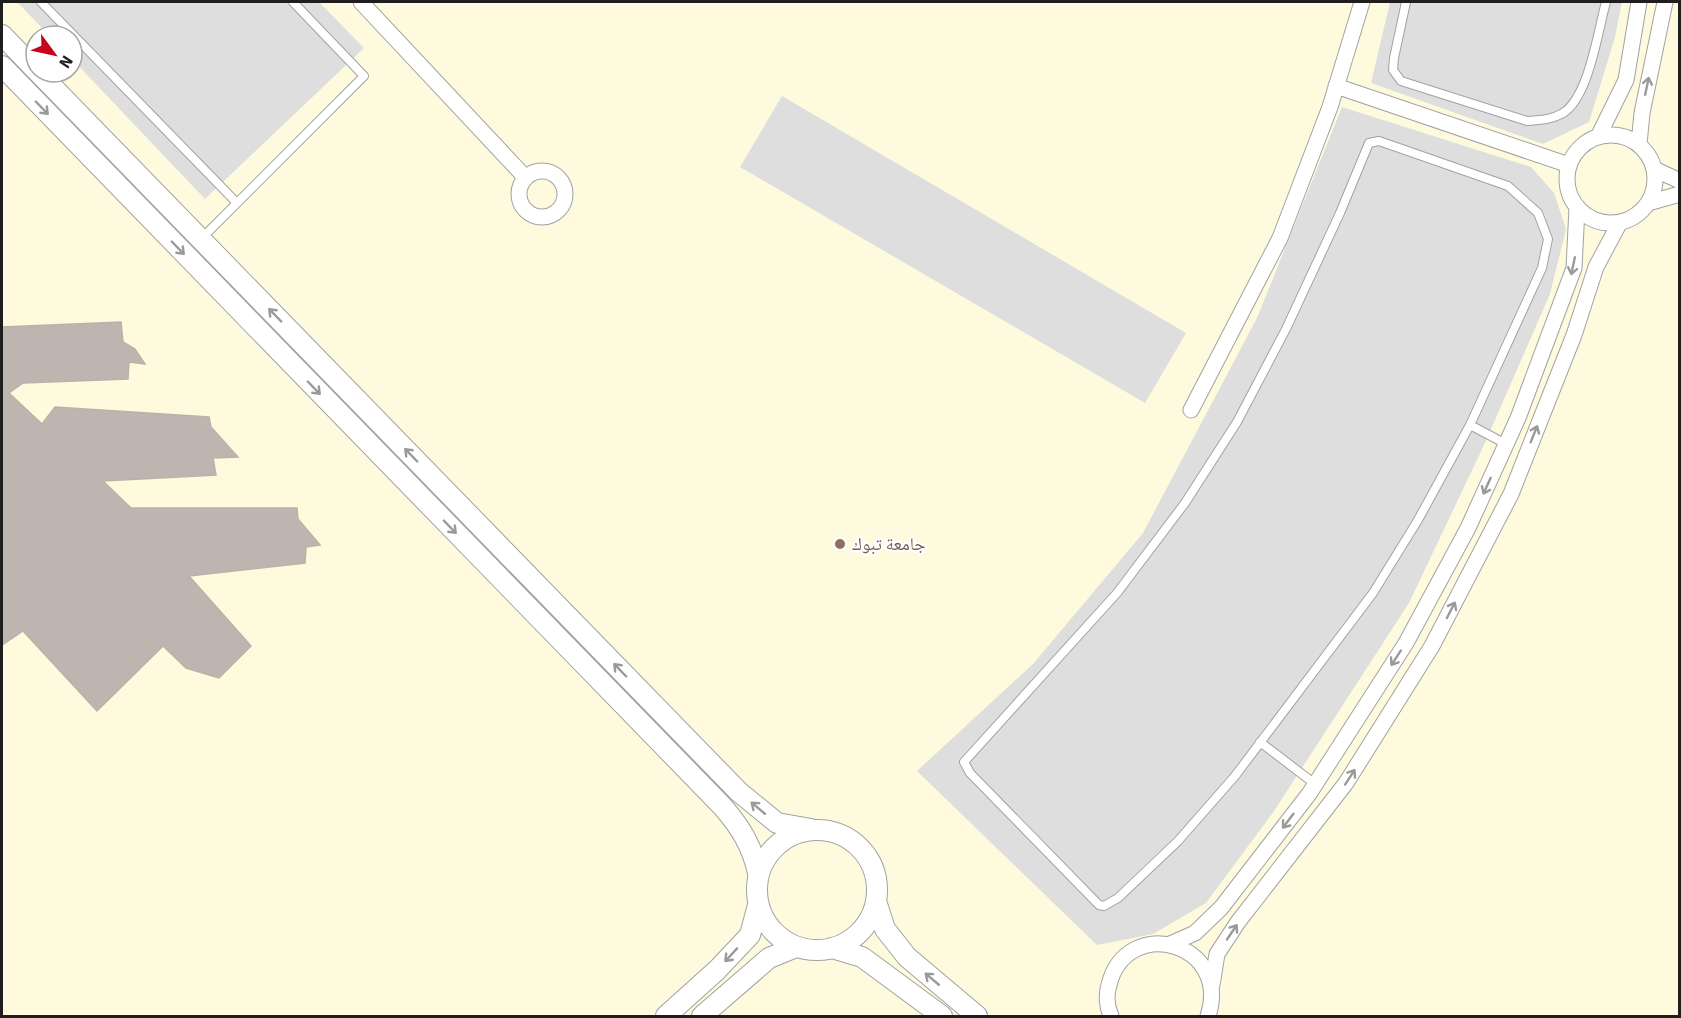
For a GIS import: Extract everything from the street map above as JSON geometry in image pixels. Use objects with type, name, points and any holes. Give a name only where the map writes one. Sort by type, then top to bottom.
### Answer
[{"type":"street","points":[[1191,410],[1281,238],[1336,86],[1362,2]]},
{"type":"street","points":[[1598,137],[1626,80],[1639,2]]},
{"type":"street","points":[[1639,144],[1642,113],[1665,2]]},
{"type":"street","points":[[368,4],[525,177]]},
{"type":"street","points":[[2,35],[24,58]]},
{"type":"street","points":[[2,66],[742,829],[754,856],[758,873],[758,905],[750,935],[717,970],[666,1017]]},
{"type":"street","points":[[50,84],[739,792],[777,823],[838,833],[861,848],[872,864],[877,882],[876,901],[871,917],[861,931],[848,942],[832,948],[814,951],[796,947],[779,938],[766,923],[758,905]]},
{"type":"street","points":[[1336,86],[1569,165]]},
{"type":"street","points":[[1619,136],[1639,144],[1649,155],[1656,181],[1648,203],[1631,219],[1620,222],[1597,221],[1577,208],[1570,195],[1567,180],[1569,165],[1581,148],[1598,137],[1619,136]]},
{"type":"street","points":[[1654,169],[1680,181]]},
{"type":"street","points":[[1648,203],[1680,194]]},
{"type":"street","points":[[1111,1017],[1107,994],[1111,976],[1120,961],[1143,947],[1170,944],[1196,933],[1221,908],[1315,784],[1406,643],[1468,528],[1506,444],[1574,268],[1577,208]]},
{"type":"street","points":[[1208,1017],[1213,1003],[1212,985],[1217,954],[1238,922],[1346,783],[1432,646],[1510,494],[1574,335],[1596,267],[1620,222]]},
{"type":"street","points":[[758,873],[766,856],[778,843],[793,834],[811,829]]},
{"type":"street","points":[[876,901],[885,929],[907,957],[977,1017]]},
{"type":"street","points":[[1170,944],[1184,949],[1197,958],[1206,970],[1212,985]]},
{"type":"street","points":[[702,1017],[769,958],[796,947]]},
{"type":"street","points":[[832,948],[862,957],[942,1017]]},
{"type":"lane","points":[[41,2],[237,203]]},
{"type":"lane","points":[[201,239],[364,76],[294,2]]},
{"type":"lane","points":[[1406,2],[1394,58],[1394,70],[1401,81],[1527,121],[1549,120],[1565,111],[1577,96],[1587,76],[1606,2]]},
{"type":"lane","points":[[1379,141],[1508,186],[1538,213],[1542,222],[1548,239],[1542,268],[1470,425],[1418,520],[1373,593],[1260,742],[1178,842],[1118,898],[1104,906],[1088,897],[970,773],[964,762],[1117,593],[1185,503],[1237,422],[1286,329],[1340,213],[1369,143],[1379,141]]},
{"type":"lane","points":[[1470,425],[1506,444]]},
{"type":"lane","points":[[1260,742],[1315,784]]},
{"type":"shaded area","name":"جامعة تبوك","points":[[2,2],[1679,2],[1679,1016],[2,1016]]},
{"type":"shaded area","points":[[17,2],[319,2],[364,48],[205,199],[84,72],[84,24],[38,24]]},
{"type":"shaded area","points":[[1390,2],[1622,2],[1615,37],[1589,122],[1543,144],[1371,83]]},
{"type":"shaded area","points":[[782,96],[1186,333],[1145,403],[740,167]]},
{"type":"shaded area","points":[[1342,107],[1531,167],[1554,193],[1566,229],[1550,294],[1484,445],[1409,603],[1274,811],[1206,903],[1153,934],[1097,945],[917,771],[1033,664],[1143,533],[1257,318]]},
{"type":"building","points":[[121,322],[123,342],[135,349],[145,364],[129,362],[128,379],[23,383],[9,393],[42,424],[55,407],[209,417],[211,427],[238,457],[213,458],[216,475],[103,481],[131,508],[297,508],[298,519],[320,545],[306,547],[305,563],[189,576],[251,646],[219,678],[186,668],[163,646],[97,711],[23,631],[2,645],[2,327]]},
{"type":"place","name":"جامعة تبوك","points":[[840,544]]}]
